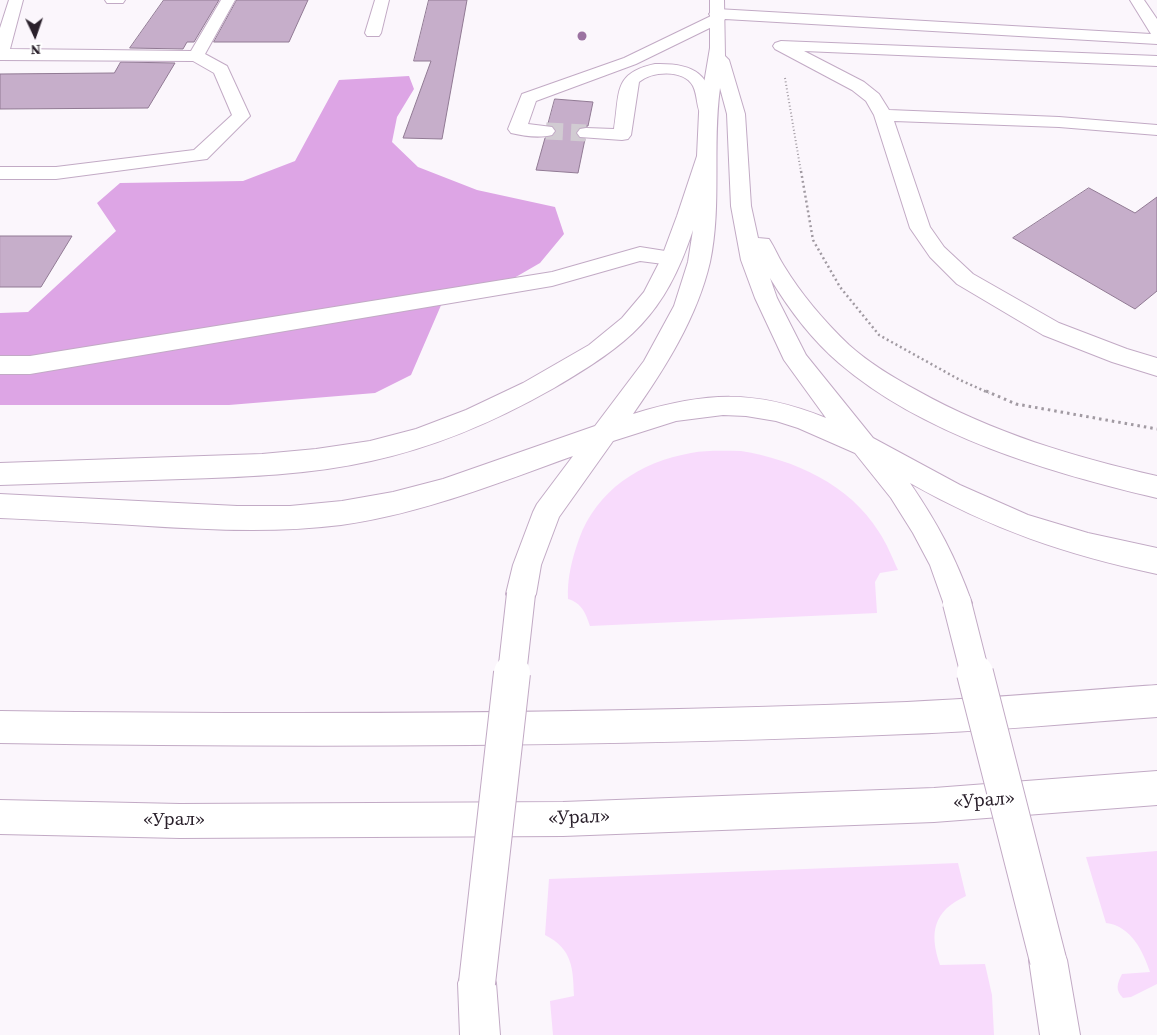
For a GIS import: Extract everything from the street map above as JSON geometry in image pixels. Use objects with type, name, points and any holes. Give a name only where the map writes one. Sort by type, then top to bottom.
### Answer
[{"type":"main road","points":[[0,173],[56,173],[200,155],[241,116],[221,70],[196,56],[1,55],[16,0]]},
{"type":"main road","points":[[112,0],[118,0]]},
{"type":"main road","points":[[196,56],[228,0]]},
{"type":"main road","points":[[373,33],[382,0]]},
{"type":"main road","points":[[1137,0],[1157,31]]},
{"type":"main road","points":[[480,1035],[477,983],[521,594],[527,565],[547,512],[602,434],[653,367],[684,306],[699,262],[704,225],[708,113],[718,48],[717,11]]},
{"type":"main road","points":[[546,130],[517,129],[528,98],[630,61],[717,11],[1157,40]]},
{"type":"main road","points":[[1157,62],[782,46],[858,86],[873,98],[884,115],[920,228],[938,252],[965,279],[1051,329],[1120,356],[1157,367]]},
{"type":"main road","points":[[718,48],[736,114],[741,206],[752,260],[766,298],[796,360],[900,490],[923,525],[944,563],[957,602],[1048,960],[1060,1035]]},
{"type":"main road","points":[[586,133],[622,136],[631,80],[636,74],[646,70],[674,70],[692,76],[699,81],[703,89],[708,113]]},
{"type":"main road","points":[[884,115],[1058,122],[1157,130]]},
{"type":"main road","points":[[0,474],[292,463],[379,449],[447,429],[537,387],[580,362],[614,338],[639,315],[657,288],[671,258],[707,154]]},
{"type":"main road","points":[[739,182],[765,252],[776,273],[812,320],[841,351],[877,379],[923,406],[1004,442],[1059,461],[1157,487]]},
{"type":"main road","points":[[0,365],[30,365],[552,280],[640,254],[671,258]]},
{"type":"main road","points":[[0,506],[212,518],[271,519],[366,509],[425,496],[475,481],[602,434],[683,409],[710,406],[748,406],[822,426],[979,507],[1033,529],[1114,553],[1157,561]]},
{"type":"main road","points":[[0,727],[216,730],[567,727],[909,718],[1157,701]]},
{"type":"main road","name":"«Урал»","points":[[0,817],[180,820],[563,819],[934,805],[1157,788]]},
{"type":"path","points":[[784,77],[813,240],[840,287],[879,335],[960,380],[1016,404],[1157,429]]},
{"type":"shaded area","points":[[409,76],[414,89],[397,117],[392,142],[418,167],[477,190],[555,207],[564,234],[540,263],[502,285],[445,296],[411,375],[375,393],[229,405],[0,405],[0,313],[28,312],[116,231],[97,203],[120,183],[243,181],[295,161],[339,80]]},
{"type":"shaded area","points":[[741,451],[781,461],[819,477],[852,500],[867,515],[882,537],[898,570],[880,573],[875,582],[877,613],[590,626],[580,606],[568,599],[568,584],[572,561],[579,539],[597,506],[623,481],[655,463],[697,452]]},
{"type":"shaded area","points":[[1157,851],[1157,984],[1131,997],[1123,998],[1118,987],[1122,974],[1150,972],[1140,948],[1129,934],[1115,925],[1106,923],[1086,857]]},
{"type":"shaded area","points":[[958,863],[966,896],[955,902],[940,916],[936,924],[935,933],[937,953],[940,965],[985,964],[992,995],[994,1035],[553,1035],[550,1001],[574,996],[570,961],[561,947],[545,935],[549,879]]},
{"type":"building","points":[[164,0],[219,0],[194,42],[187,42],[183,49],[130,48]]},
{"type":"building","points":[[237,0],[308,0],[289,42],[214,42]]},
{"type":"building","points":[[429,0],[467,0],[442,139],[403,138],[431,61],[414,61]]},
{"type":"building","points":[[121,62],[175,63],[148,108],[0,109],[0,74],[114,73]]},
{"type":"building","points":[[555,99],[593,102],[588,126],[580,127],[575,133],[578,138],[585,139],[578,173],[536,170],[545,138],[552,137],[557,131],[554,126],[548,125]]},
{"type":"building","points":[[1089,188],[1135,213],[1157,197],[1157,291],[1135,309],[1013,238]]},
{"type":"building","points":[[0,236],[72,236],[41,287],[0,287]]},
{"type":"tunnel","points":[[546,131],[586,133]]}]
